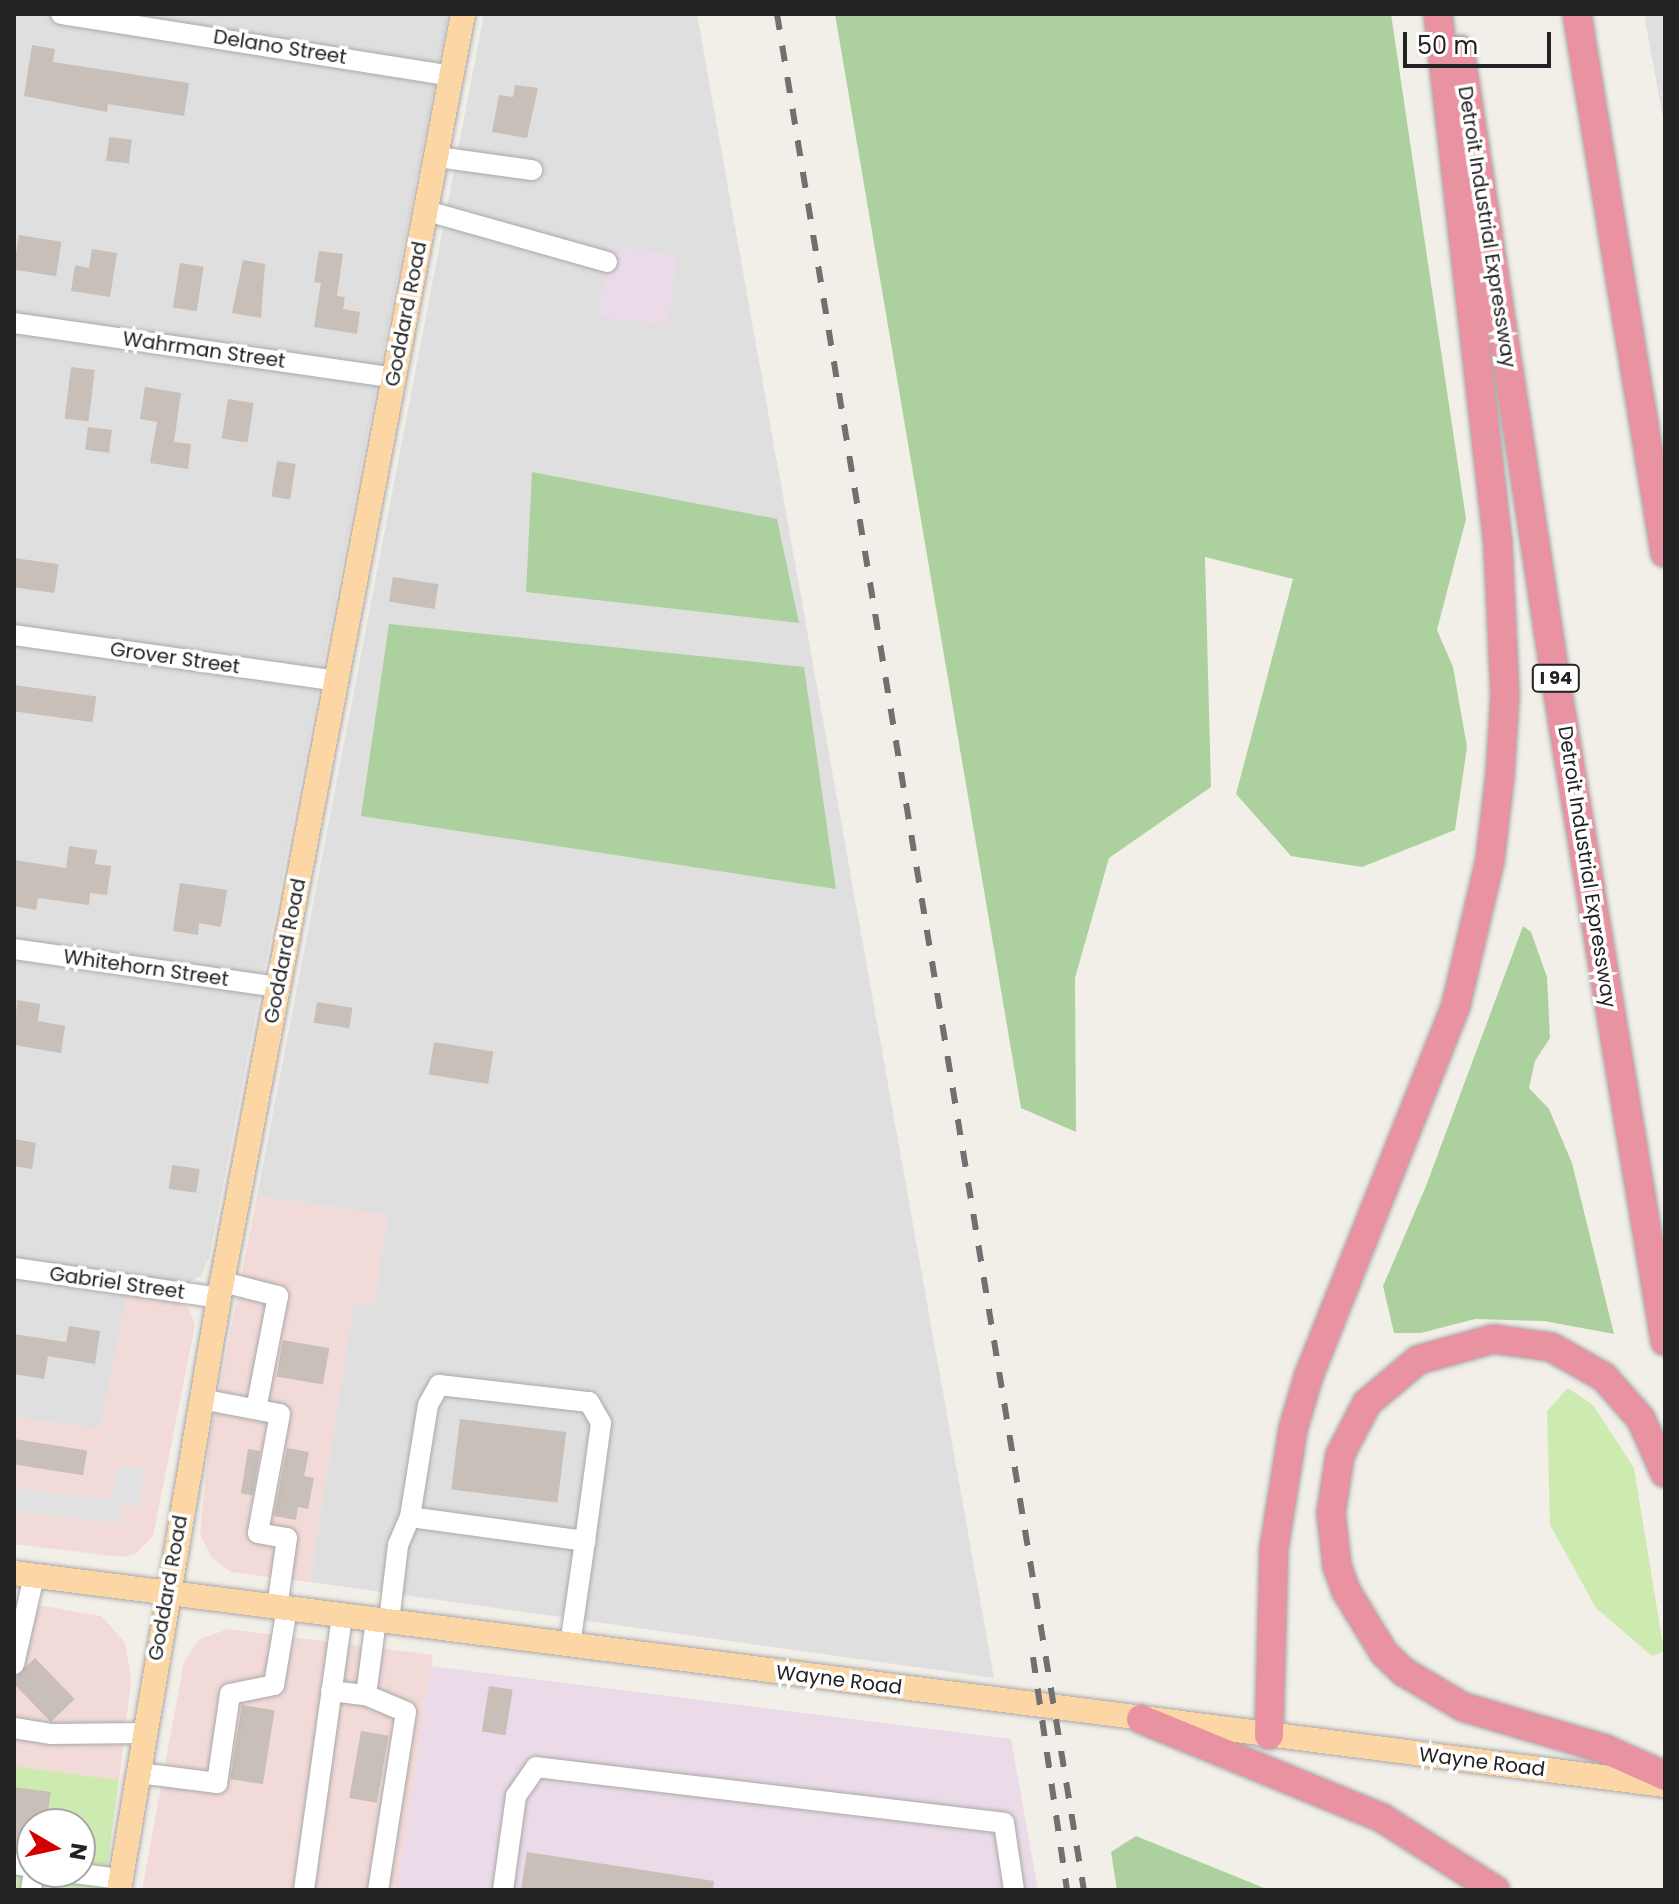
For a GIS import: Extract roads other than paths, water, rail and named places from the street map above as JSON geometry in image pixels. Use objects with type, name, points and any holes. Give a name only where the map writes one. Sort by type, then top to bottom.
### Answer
[{"type":"highway","points":[[1269,1735],[1274,1548],[1293,1429],[1309,1375],[1456,1005],[1490,860],[1500,775],[1505,695],[1498,545],[1438,14]]},
{"type":"highway","name":"Detroit Industrial Expressway","points":[[1455,14],[1557,688],[1665,1341]]},
{"type":"highway","points":[[1577,14],[1665,553]]},
{"type":"highway","points":[[1665,1473],[1641,1419],[1604,1377],[1551,1347],[1493,1339],[1418,1360],[1367,1403],[1340,1455],[1331,1513],[1334,1553],[1346,1591],[1384,1653],[1404,1672],[1463,1707],[1605,1749],[1665,1776]]},
{"type":"highway","points":[[1141,1719],[1382,1818],[1495,1890]]},
{"type":"main road","name":"Goddard Road","points":[[120,1885],[201,1399],[463,14]]},
{"type":"main road","name":"Wayne Road","points":[[24,1574],[1665,1785]]},
{"type":"street","name":"Delano Street","points":[[61,14],[451,76]]},
{"type":"street","points":[[438,157],[532,170]]},
{"type":"street","points":[[427,211],[607,262]]},
{"type":"street","name":"Wahrman Street","points":[[14,323],[394,378]]},
{"type":"street","name":"Grover Street","points":[[14,635],[336,681]]},
{"type":"street","name":"Whitehorn Street","points":[[14,949],[278,987]]},
{"type":"street","name":"Gabriel Street","points":[[14,1268],[278,1296],[256,1409]]},
{"type":"street","points":[[366,1695],[398,1545],[410,1517],[428,1405],[439,1385],[576,1397],[589,1402],[601,1423],[570,1645]]},
{"type":"street","points":[[139,1773],[217,1783],[230,1694],[274,1685],[287,1538],[258,1533],[280,1414],[201,1399]]},
{"type":"street","points":[[410,1517],[585,1541]]},
{"type":"street","points":[[14,1664],[24,1574]]},
{"type":"street","points":[[304,1890],[342,1615]]},
{"type":"street","points":[[331,1691],[366,1695],[406,1712],[378,1890]]},
{"type":"street","points":[[14,1728],[51,1734],[145,1733]]},
{"type":"street","points":[[503,1890],[516,1796],[536,1767],[1004,1823],[1014,1890]]},
{"type":"street","points":[[96,1879],[120,1885]]},
{"type":"railway","points":[[777,14],[1084,1890]]},
{"type":"railway","points":[[1033,1657],[1067,1890]]}]
